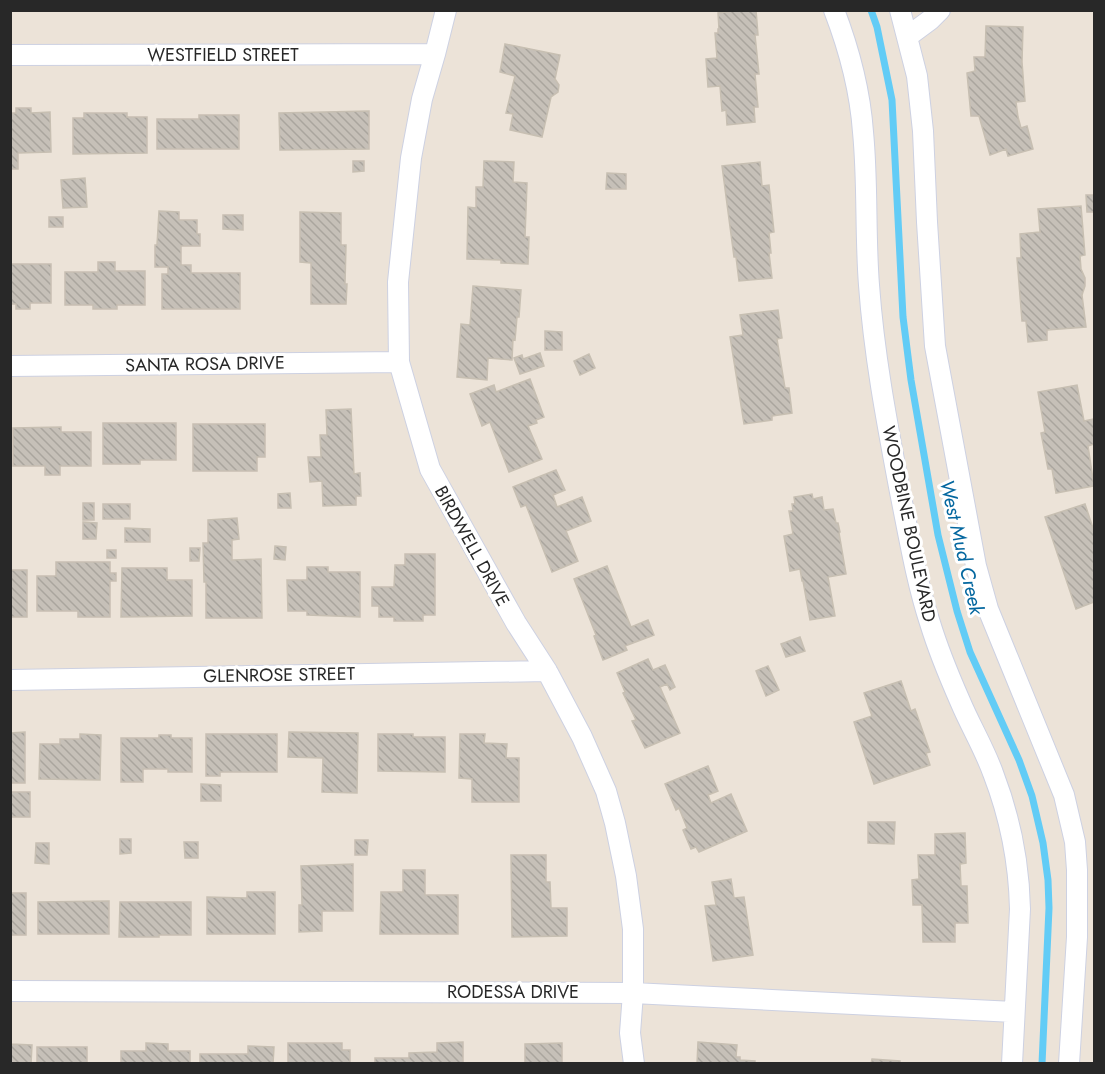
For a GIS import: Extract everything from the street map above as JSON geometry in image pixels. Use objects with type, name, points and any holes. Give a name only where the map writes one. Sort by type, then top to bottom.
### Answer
[{"type":"street","name":"BIRDWELL DRIVE","points":[[446,10],[422,99],[411,158],[398,282],[399,362],[430,469],[516,623],[547,671],[582,737],[606,791],[626,876],[633,929],[633,993],[630,1033],[634,1064]]},
{"type":"street","name":"WOODBINE BOULEVARD","points":[[834,10],[853,68],[859,98],[865,155],[871,309],[882,396],[915,567],[930,624],[950,677],[999,788],[1016,855],[1020,909],[1012,1064]]},
{"type":"street","points":[[900,10],[917,76],[923,132],[935,346],[975,566],[988,609],[1064,795],[1075,842],[1077,938],[1069,1064]]},
{"type":"street","points":[[907,36],[940,10]]},
{"type":"street","name":"WESTFIELD STREET","points":[[10,55],[435,54]]},
{"type":"street","name":"SANTA ROSA DRIVE","points":[[10,366],[399,362]]},
{"type":"street","name":"GLENROSE STREET","points":[[10,680],[547,671]]},
{"type":"street","name":"RODESSA DRIVE","points":[[10,991],[633,993],[1014,1012]]},
{"type":"building","points":[[756,10],[758,35],[755,35],[759,74],[755,74],[758,107],[754,107],[755,122],[727,125],[726,110],[722,111],[720,86],[708,87],[706,59],[717,58],[715,33],[718,33],[719,29],[718,13]]},
{"type":"building","points":[[986,26],[1023,27],[1022,62],[1025,101],[1016,102],[1021,128],[1027,126],[1033,149],[1008,156],[1006,149],[990,155],[979,116],[971,116],[967,73],[975,71],[974,57],[985,57]]},
{"type":"building","points":[[505,44],[560,55],[555,79],[559,85],[558,92],[551,97],[542,137],[510,130],[513,114],[506,113],[515,76],[500,72]]},
{"type":"building","points":[[16,108],[31,108],[31,113],[50,112],[51,152],[18,153],[18,169],[10,169],[10,113],[16,113]]},
{"type":"building","points":[[369,111],[369,149],[280,150],[279,113]]},
{"type":"building","points":[[84,113],[127,113],[127,117],[147,117],[147,153],[73,154],[73,118],[84,118]]},
{"type":"building","points":[[199,115],[239,115],[239,149],[157,149],[157,119],[199,119]]},
{"type":"building","points":[[353,161],[364,161],[364,171],[353,172]]},
{"type":"building","points":[[484,161],[514,162],[513,182],[527,183],[525,237],[529,237],[528,264],[467,259],[468,207],[476,208],[476,187],[483,187]]},
{"type":"building","points":[[760,162],[762,186],[769,185],[774,232],[769,233],[772,278],[739,281],[722,166]]},
{"type":"building","points":[[607,173],[626,174],[626,189],[606,189]]},
{"type":"building","points":[[85,178],[87,207],[63,208],[61,180]]},
{"type":"building","points":[[1086,195],[1094,195],[1094,212],[1087,212]]},
{"type":"building","points":[[1081,206],[1085,255],[1080,256],[1081,269],[1085,278],[1082,295],[1086,327],[1047,330],[1047,340],[1028,342],[1026,321],[1022,321],[1017,258],[1021,258],[1020,234],[1040,232],[1038,209]]},
{"type":"building","points":[[159,211],[179,212],[179,220],[197,220],[200,246],[181,246],[181,265],[191,265],[191,273],[240,273],[240,309],[162,309],[162,274],[168,274],[168,267],[155,267]]},
{"type":"building","points":[[300,212],[341,213],[341,245],[346,245],[346,304],[311,304],[311,263],[300,262]]},
{"type":"building","points":[[223,215],[243,215],[243,230],[223,229]]},
{"type":"building","points":[[49,217],[63,217],[63,227],[49,227]]},
{"type":"building","points":[[98,262],[115,262],[115,271],[145,271],[145,305],[117,305],[117,309],[93,309],[93,305],[65,305],[65,272],[98,272]]},
{"type":"building","points":[[10,264],[51,264],[51,303],[30,303],[30,309],[16,309],[16,304],[10,304]]},
{"type":"building","points":[[473,286],[521,290],[512,360],[488,358],[487,380],[457,377],[461,324],[470,325]]},
{"type":"building","points":[[778,310],[782,338],[777,339],[785,388],[789,388],[792,413],[772,416],[772,420],[744,424],[730,337],[743,335],[740,315]]},
{"type":"building","points":[[545,331],[562,332],[562,350],[545,350]]},
{"type":"building","points":[[540,353],[544,366],[520,374],[514,358],[522,355],[523,359]]},
{"type":"building","points":[[589,354],[595,368],[580,375],[574,361]]},
{"type":"building","points":[[530,379],[544,417],[528,426],[542,459],[509,472],[490,422],[482,426],[470,394],[494,385],[496,392]]},
{"type":"building","points":[[1077,385],[1084,421],[1094,419],[1094,444],[1088,446],[1094,486],[1056,493],[1052,469],[1048,469],[1041,433],[1045,432],[1038,392]]},
{"type":"building","points":[[351,409],[354,474],[360,473],[361,496],[356,496],[356,505],[323,506],[322,481],[310,482],[308,457],[321,457],[320,435],[327,435],[326,410]]},
{"type":"building","points":[[103,423],[176,423],[176,460],[140,460],[140,464],[103,464]]},
{"type":"building","points":[[193,424],[265,424],[265,457],[257,457],[257,471],[193,471]]},
{"type":"building","points":[[61,427],[61,432],[91,432],[91,466],[60,466],[60,475],[45,475],[45,466],[13,466],[13,428]]},
{"type":"building","points":[[556,470],[565,490],[553,495],[557,507],[582,497],[591,521],[566,531],[578,561],[552,572],[526,505],[521,507],[513,487]]},
{"type":"building","points":[[290,493],[291,508],[278,508],[278,494]]},
{"type":"building","points":[[812,494],[813,499],[822,497],[824,510],[833,509],[840,532],[846,574],[828,577],[835,616],[810,620],[800,569],[790,571],[784,536],[793,534],[789,511],[793,511],[794,497]]},
{"type":"building","points":[[83,503],[94,503],[94,520],[83,520]]},
{"type":"building","points":[[103,504],[130,504],[130,519],[103,519]]},
{"type":"building","points":[[1085,504],[1094,531],[1094,602],[1076,609],[1045,517]]},
{"type":"building","points":[[237,518],[239,539],[232,540],[232,560],[261,559],[262,618],[206,618],[203,543],[208,543],[208,520]]},
{"type":"building","points":[[83,522],[97,523],[96,539],[83,539]]},
{"type":"building","points":[[125,528],[150,529],[150,542],[125,542]]},
{"type":"building","points":[[275,546],[286,547],[285,560],[274,559]]},
{"type":"building","points":[[190,548],[200,548],[199,561],[190,561]]},
{"type":"building","points":[[107,550],[116,550],[116,558],[107,558]]},
{"type":"building","points":[[405,554],[435,554],[435,615],[423,615],[423,621],[394,621],[394,617],[379,617],[379,606],[372,606],[372,587],[394,587],[395,565],[405,565]]},
{"type":"building","points":[[56,562],[110,562],[110,573],[116,573],[116,581],[110,581],[110,617],[78,617],[78,611],[37,611],[37,576],[56,576]]},
{"type":"building","points":[[607,566],[631,627],[648,620],[654,635],[625,646],[627,650],[603,660],[594,636],[596,635],[574,579]]},
{"type":"building","points":[[307,567],[328,567],[328,572],[360,572],[360,617],[307,615],[307,611],[288,611],[287,580],[307,580]]},
{"type":"building","points":[[122,568],[167,568],[167,580],[192,580],[192,616],[121,617]]},
{"type":"building","points":[[10,570],[27,570],[27,617],[10,617]]},
{"type":"building","points":[[800,637],[805,651],[786,657],[781,644]]},
{"type":"building","points":[[648,659],[653,670],[665,665],[675,687],[670,690],[667,684],[660,687],[680,733],[645,748],[632,721],[636,720],[623,693],[625,692],[617,673]]},
{"type":"building","points":[[768,666],[779,690],[766,696],[756,671]]},
{"type":"building","points":[[901,681],[911,711],[915,709],[930,752],[926,753],[930,765],[874,784],[854,722],[872,716],[864,693]]},
{"type":"building","points":[[25,732],[25,783],[10,783],[10,733]]},
{"type":"building","points":[[289,732],[358,733],[357,793],[322,792],[323,758],[288,757]]},
{"type":"building","points":[[80,734],[101,735],[100,780],[39,779],[40,744],[60,744],[60,739],[80,739]]},
{"type":"building","points":[[206,734],[277,734],[277,772],[220,772],[220,776],[206,776]]},
{"type":"building","points":[[378,734],[445,737],[445,772],[378,771]]},
{"type":"building","points":[[460,734],[485,734],[484,743],[507,744],[506,758],[519,758],[519,802],[472,802],[472,779],[459,778]]},
{"type":"building","points":[[159,735],[171,735],[171,738],[192,738],[192,772],[143,769],[143,782],[121,782],[121,738],[159,738]]},
{"type":"building","points":[[708,766],[718,791],[708,795],[711,803],[731,794],[747,831],[699,852],[696,847],[691,849],[683,830],[687,828],[679,808],[676,810],[665,784]]},
{"type":"building","points":[[201,784],[221,785],[221,801],[201,801]]},
{"type":"building","points":[[10,792],[30,792],[30,817],[10,817]]},
{"type":"building","points":[[868,822],[895,822],[894,844],[868,843]]},
{"type":"building","points":[[965,833],[966,863],[960,864],[961,886],[967,886],[968,923],[955,923],[955,942],[923,942],[922,905],[913,905],[912,880],[919,879],[918,855],[935,855],[935,834]]},
{"type":"building","points":[[120,839],[131,839],[131,853],[120,854]]},
{"type":"building","points":[[355,840],[368,840],[367,855],[355,855]]},
{"type":"building","points":[[184,842],[198,842],[198,858],[185,858]]},
{"type":"building","points":[[36,843],[49,843],[49,864],[35,863]]},
{"type":"building","points":[[511,855],[546,855],[546,882],[550,882],[551,908],[567,908],[567,936],[512,937]]},
{"type":"building","points":[[353,864],[353,911],[322,911],[322,931],[299,932],[299,905],[302,905],[301,866]]},
{"type":"building","points":[[403,870],[425,870],[425,895],[458,895],[458,934],[380,934],[381,892],[403,892]]},
{"type":"building","points":[[731,879],[734,898],[744,897],[753,955],[713,961],[705,906],[716,905],[712,882]]},
{"type":"building","points":[[247,892],[275,892],[275,934],[207,934],[207,897],[247,898]]},
{"type":"building","points":[[10,893],[26,893],[26,935],[10,935]]},
{"type":"building","points":[[109,901],[109,934],[38,934],[38,902]]},
{"type":"building","points":[[120,902],[191,902],[191,935],[119,937]]},
{"type":"building","points":[[10,1042],[11,1044],[32,1045],[31,1064],[10,1064]]},
{"type":"building","points":[[463,1042],[463,1064],[375,1064],[375,1058],[409,1058],[409,1053],[437,1052],[437,1043]]},
{"type":"building","points":[[698,1042],[737,1045],[736,1057],[740,1057],[740,1060],[755,1061],[755,1064],[697,1064]]},
{"type":"building","points":[[146,1043],[168,1044],[168,1051],[190,1051],[190,1064],[121,1064],[121,1051],[146,1051]]},
{"type":"building","points":[[288,1043],[342,1043],[342,1050],[350,1050],[350,1064],[288,1064]]},
{"type":"building","points":[[562,1043],[562,1064],[525,1064],[525,1044]]},
{"type":"building","points":[[248,1046],[274,1047],[273,1064],[200,1064],[200,1054],[248,1054]]},
{"type":"building","points":[[37,1047],[87,1047],[87,1064],[37,1064]]},
{"type":"building","points":[[872,1059],[900,1061],[900,1064],[871,1064]]},
{"type":"waterway","name":"West Mud Creek","points":[[871,10],[877,27],[892,100],[903,317],[911,380],[938,535],[970,652],[1019,760],[1032,796],[1043,843],[1049,908],[1042,1064]]}]
